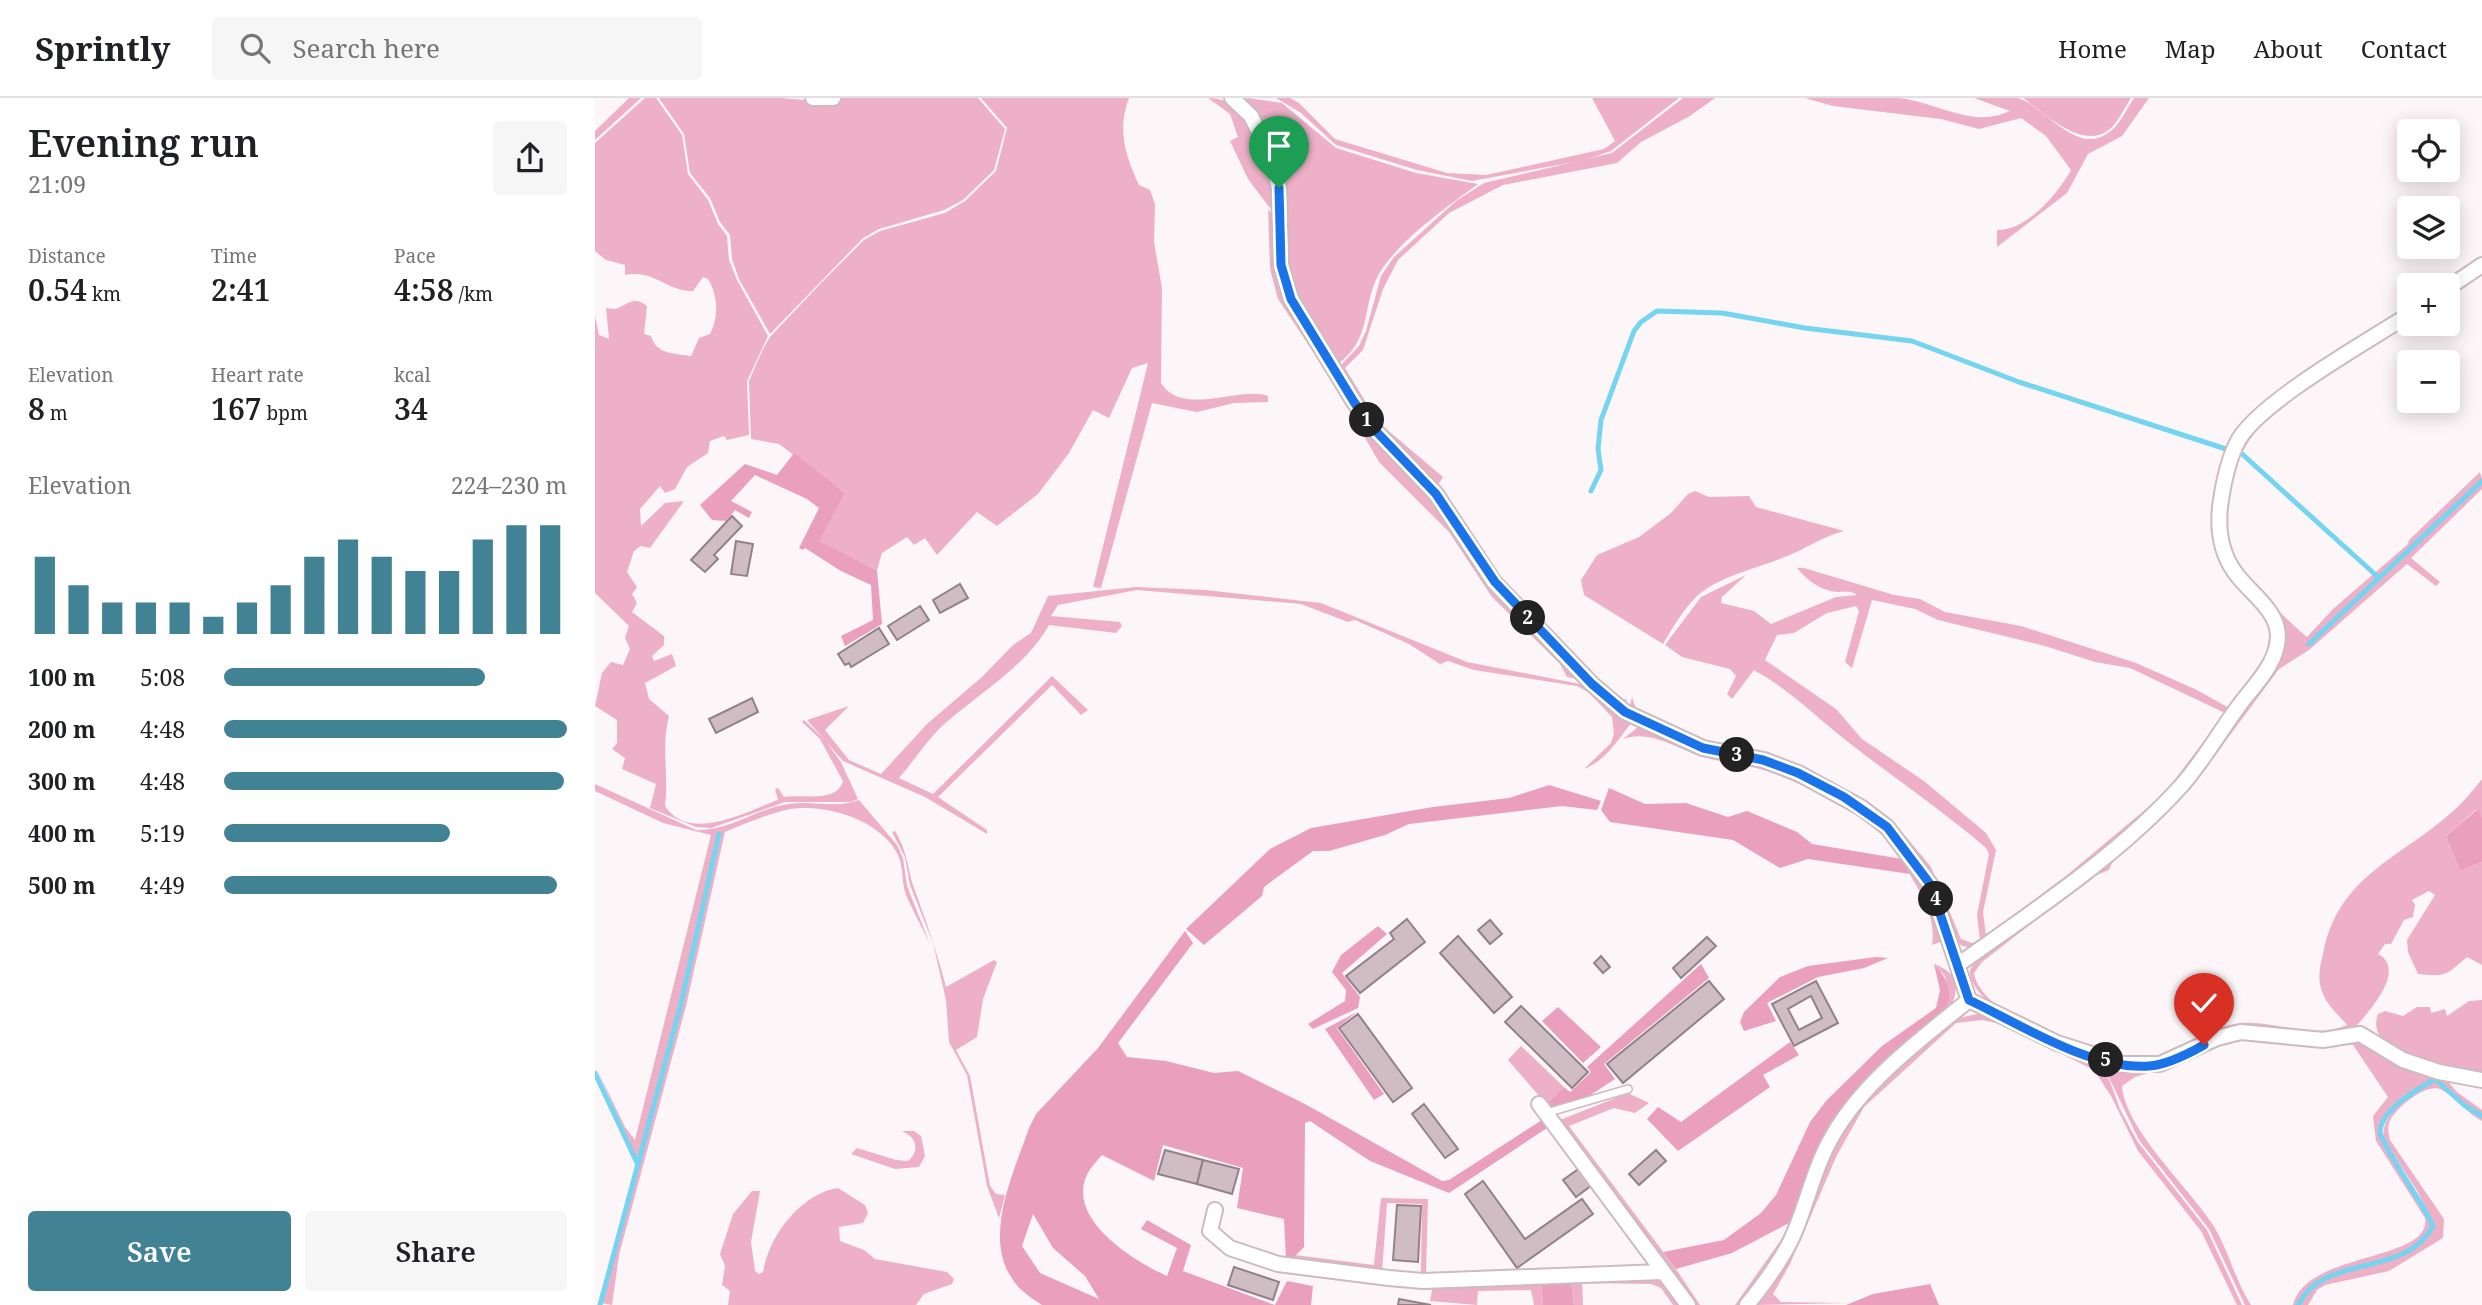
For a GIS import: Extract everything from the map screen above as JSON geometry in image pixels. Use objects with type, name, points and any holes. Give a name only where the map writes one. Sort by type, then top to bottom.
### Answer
[{"type":"street","points":[[813,98],[833,98]]},
{"type":"street","points":[[1232,98],[1251,116],[1272,159],[1279,188],[1281,265],[1291,299],[1372,427],[1436,494],[1495,582],[1592,684],[1625,712],[1703,748],[1779,764],[1844,797],[1875,817],[1903,846],[1930,884],[1969,1000],[2057,1043],[2123,1064],[2160,1064],[2217,1038],[2241,1032],[2323,1040],[2360,1034],[2403,1060],[2439,1072],[2482,1080]]},
{"type":"street","points":[[2460,280],[2482,265]]},
{"type":"street","points":[[1958,964],[2085,870],[2155,812],[2192,772],[2266,669],[2277,649],[2277,627],[2268,609],[2244,585],[2229,563],[2220,540],[2221,499],[2235,448],[2248,429],[2280,401],[2397,323]]},
{"type":"street","points":[[1748,1305],[1776,1268],[1792,1237],[1822,1156],[1843,1119],[1893,1066],[1969,1000]]},
{"type":"street","points":[[1542,1109],[1688,1305]]},
{"type":"street","points":[[1215,1210],[1210,1231],[1223,1243],[1240,1253],[1278,1264],[1423,1281],[1662,1272]]},
{"type":"lane","points":[[1542,1109],[1628,1089]]},
{"type":"shaded area","points":[[629,98],[641,98],[595,140],[595,131]]},
{"type":"shaded area","points":[[645,98],[656,98],[682,135],[688,174],[708,200],[718,224],[727,236],[729,260],[737,280],[768,336],[747,381],[749,435],[727,440],[724,436],[710,441],[708,453],[687,467],[675,489],[665,493],[660,486],[640,509],[641,526],[665,503],[684,501],[650,548],[641,546],[634,551],[627,572],[637,587],[632,594],[637,603],[632,612],[664,636],[664,645],[652,656],[654,661],[672,654],[676,666],[645,683],[649,699],[669,716],[665,806],[676,817],[689,823],[704,824],[735,817],[778,800],[775,789],[778,788],[784,797],[818,796],[834,792],[840,788],[843,781],[820,739],[802,722],[804,720],[825,740],[841,762],[858,799],[851,802],[785,802],[711,828],[696,827],[650,808],[656,784],[622,769],[625,758],[612,749],[617,743],[617,720],[595,706],[602,673],[611,662],[623,665],[630,649],[625,638],[629,626],[595,593],[595,316],[599,335],[609,339],[606,308],[615,309],[638,301],[647,306],[644,334],[651,336],[662,350],[691,356],[699,338],[710,334],[716,313],[714,292],[708,279],[703,277],[693,291],[684,290],[645,275],[625,275],[625,265],[606,260],[595,251],[595,143]]},
{"type":"shaded area","points":[[659,98],[781,98],[817,101],[843,98],[978,98],[1005,129],[994,170],[963,200],[944,210],[879,229],[863,238],[770,334],[739,279],[732,259],[730,235],[720,222],[710,198],[690,173],[684,134]]},
{"type":"shaded area","points":[[981,98],[1129,98],[1125,109],[1124,142],[1139,185],[1150,190],[1155,204],[1154,242],[1162,288],[1161,383],[1171,393],[1197,400],[1243,394],[1268,396],[1268,402],[1234,403],[1197,412],[1152,403],[1101,588],[1093,587],[1148,363],[1132,368],[1109,418],[1093,410],[1069,453],[1038,494],[997,526],[977,512],[937,555],[925,538],[914,545],[907,537],[882,553],[877,570],[818,541],[845,493],[779,444],[751,439],[749,381],[770,337],[864,240],[880,231],[945,213],[965,201],[996,171],[1007,128]]},
{"type":"shaded area","points":[[1208,98],[1226,101],[1240,111],[1251,125],[1266,161],[1276,216],[1248,179],[1230,141],[1238,137],[1230,114]]},
{"type":"shaded area","points":[[1248,98],[1282,103],[1336,148],[1416,173],[1478,184],[1424,225],[1387,262],[1374,286],[1362,333],[1349,354],[1338,364],[1303,310],[1289,280],[1275,163],[1259,121],[1244,100]]},
{"type":"shaded area","points":[[1276,98],[1290,98],[1299,103],[1335,139],[1447,173],[1486,175],[1604,149],[1615,141],[1592,98],[1679,98],[1611,151],[1585,160],[1472,181],[1417,170],[1336,145],[1301,113]]},
{"type":"shaded area","points":[[1683,98],[1715,98],[1690,116],[1641,142],[1617,163],[1503,185],[1449,213],[1398,260],[1383,289],[1363,350],[1345,368],[1378,422],[1443,477],[1438,485],[1502,580],[1600,682],[1622,700],[1627,699],[1625,706],[1617,701],[1523,607],[1379,430],[1339,367],[1359,346],[1366,331],[1381,276],[1394,257],[1456,201],[1484,183],[1612,153]]},
{"type":"shaded area","points":[[1805,98],[1899,98],[1954,113],[1982,117],[2010,111],[1974,98],[2018,98],[2064,129],[2088,139],[2100,137],[2113,129],[2134,98],[2149,98],[2122,136],[2088,154],[2067,193],[1997,247],[1997,230],[2019,225],[2040,210],[2071,170],[2046,136],[2021,118],[1979,129],[1941,119],[1833,106]]},
{"type":"shaded area","points":[[2023,98],[2131,98],[2113,126],[2102,134],[2091,136],[2066,128]]},
{"type":"shaded area","points":[[1268,209],[1275,219],[1294,311],[1450,521],[1586,681],[1567,677],[1560,664],[1492,597],[1449,532],[1379,462],[1328,374],[1278,299],[1270,269]]},
{"type":"shaded area","points":[[2369,345],[2370,348],[2273,414],[2247,445],[2237,463],[2227,504],[2231,545],[2239,564],[2252,582],[2280,613],[2307,637],[2333,609],[2408,544],[2409,540],[2480,472],[2482,479],[2309,644],[2482,482],[2482,489],[2411,558],[2440,582],[2436,586],[2407,564],[2309,650],[2279,669],[2196,781],[2115,856],[2109,870],[2090,878],[1982,962],[1974,973],[1982,990],[1999,1007],[2022,1022],[2079,1046],[2133,1057],[2165,1054],[2219,1028],[2242,1023],[2320,1031],[2347,1025],[2326,1001],[2319,977],[2331,927],[2342,905],[2374,871],[2457,807],[2482,779],[2482,818],[2477,809],[2446,836],[2460,871],[2482,862],[2482,965],[2467,957],[2446,973],[2418,974],[2408,952],[2407,940],[2435,895],[2429,891],[2412,900],[2415,905],[2413,917],[2404,920],[2391,944],[2385,944],[2378,954],[2386,961],[2389,971],[2387,981],[2374,1004],[2352,1031],[2304,1036],[2241,1028],[2218,1034],[2175,1054],[2151,1060],[2132,1059],[2076,1046],[2045,1034],[2017,1021],[1992,1005],[1976,988],[1970,970],[1978,957],[2125,842],[2183,788],[2280,659],[2283,646],[2281,624],[2269,605],[2239,570],[2227,543],[2224,503],[2230,474],[2241,449],[2275,408]]},
{"type":"shaded area","points":[[794,453],[845,493],[819,541],[877,570],[882,624],[845,646],[841,636],[873,620],[871,585],[841,571],[805,548],[799,548],[819,508],[807,499],[755,475],[731,501],[752,512],[749,518],[735,510],[726,521],[712,520],[700,505],[745,464],[777,475]]},
{"type":"shaded area","points":[[1695,491],[1709,497],[1749,496],[1756,507],[1844,531],[1706,589],[1687,607],[1663,644],[1584,595],[1581,580],[1597,555],[1639,537],[1671,513],[1688,494]]},
{"type":"shaded area","points":[[2216,529],[2219,545],[2231,571],[2259,604],[2274,629],[2268,660],[2184,775],[2158,805],[2102,852],[1975,948],[1962,946],[1956,940],[1923,864],[1883,820],[1852,797],[1781,762],[1694,741],[1629,709],[1632,697],[1636,709],[1698,741],[1772,754],[1808,768],[1865,802],[1902,832],[1931,867],[1961,939],[1972,943],[1980,940],[1977,915],[1989,854],[1986,848],[1767,678],[1754,670],[1732,699],[1727,694],[1736,676],[1730,669],[1682,657],[1665,645],[1701,597],[1746,575],[1722,597],[1721,603],[1754,611],[1771,624],[1836,597],[1857,595],[1821,588],[1797,568],[1804,568],[1894,595],[1920,599],[1945,612],[2021,626],[2136,663],[2197,690],[2229,708],[2266,655],[2270,633],[2265,618],[2223,569],[2212,532]],"holes":[[[1872,600],[1915,609],[1938,620],[2045,646],[2095,662],[2130,668],[2225,713],[2164,794],[2067,875],[1986,936],[1983,912],[1996,850],[1986,833],[1924,781],[1862,739],[1836,709],[1765,660],[1777,635],[1794,633],[1827,613],[1856,606],[1859,611],[1845,662],[1852,668]]]},
{"type":"shaded area","points":[[1136,587],[1206,590],[1321,603],[1467,662],[1590,686],[1633,721],[1606,754],[1584,769],[1611,743],[1614,734],[1612,717],[1588,692],[1577,686],[1474,670],[1448,661],[1440,664],[1409,644],[1355,620],[1348,622],[1301,604],[1137,590],[1058,605],[1051,616],[1120,622],[1122,626],[1116,633],[1049,625],[1027,655],[940,728],[899,778],[933,794],[1052,676],[1088,710],[1081,715],[1052,685],[938,797],[987,830],[987,834],[925,797],[843,761],[807,720],[849,706],[825,730],[849,760],[881,774],[927,724],[982,677],[1013,645],[1031,633],[1048,596]]},
{"type":"shaded area","points":[[1638,727],[1801,779],[1882,828],[1923,883],[1943,941],[1932,945],[1929,911],[1894,847],[1850,811],[1791,780],[1750,766],[1703,757],[1653,738],[1643,736],[1623,739]]},
{"type":"shaded area","points":[[595,784],[696,830],[720,827],[777,806],[842,804],[859,800],[897,845],[903,858],[907,886],[930,944],[906,895],[897,853],[889,841],[863,822],[832,811],[800,808],[770,814],[725,832],[686,1006],[619,1255],[612,1305],[602,1303],[682,1004],[721,835],[718,834],[699,925],[638,1162],[595,1065],[625,1127],[635,1140],[711,835],[663,823],[595,791]]},
{"type":"shaded area","points":[[1549,785],[1601,801],[1597,810],[1562,806],[1409,824],[1385,835],[1329,851],[1313,851],[1264,887],[1262,896],[1204,945],[1186,929],[1270,849],[1311,828],[1433,807],[1509,798]]},
{"type":"shaded area","points":[[1609,788],[1645,804],[1686,803],[1728,817],[1747,811],[1797,832],[1812,844],[1902,859],[1910,874],[1808,859],[1780,868],[1733,840],[1610,822],[1601,810]]},
{"type":"shaded area","points":[[2478,809],[2482,818],[2482,862],[2460,871],[2446,836]]},
{"type":"shaded area","points":[[895,831],[905,853],[933,942],[910,885],[905,857],[892,832]]},
{"type":"shaded area","points":[[1378,926],[1387,934],[1342,973],[1360,997],[1358,1008],[1313,1029],[1308,1024],[1345,1001],[1346,990],[1332,972],[1341,955]]},
{"type":"shaded area","points":[[1185,931],[1193,943],[1118,1043],[1127,1057],[1166,1061],[1214,1073],[1238,1071],[1305,1104],[1442,1181],[1449,1180],[1542,1120],[1547,1128],[1449,1193],[1370,1161],[1310,1121],[1305,1123],[1304,1247],[1290,1261],[1286,1260],[1284,1219],[1237,1208],[1243,1168],[1163,1145],[1154,1181],[1102,1155],[1087,1174],[1083,1193],[1087,1209],[1108,1238],[1139,1261],[1167,1276],[1177,1248],[1141,1229],[1147,1220],[1191,1245],[1183,1271],[1275,1305],[1042,1305],[1019,1288],[1004,1263],[1000,1225],[1004,1204],[1036,1114],[1098,1048]],"holes":[[[1033,1214],[1053,1248],[1085,1276],[1099,1299],[1040,1273],[1022,1246]]]},
{"type":"shaded area","points":[[933,944],[946,987],[994,960],[997,962],[983,999],[977,1037],[956,1050],[970,1076],[990,1186],[996,1194],[1005,1195],[999,1218],[987,1186],[967,1075],[949,1042],[946,1000]]},
{"type":"shaded area","points":[[1876,957],[1888,958],[1864,968],[1818,977],[1767,1003],[1776,1021],[1744,1031],[1740,1022],[1744,1012],[1780,977],[1808,966]]},
{"type":"shaded area","points":[[1701,964],[1709,978],[1604,1064],[1615,1079],[1586,1098],[1549,1109],[1546,1104],[1564,1087],[1570,1092],[1591,1072],[1587,1067]]},
{"type":"shaded area","points":[[1934,964],[1947,971],[1955,980],[1956,991],[1951,1006],[1843,1113],[1791,1232],[1740,1305],[1735,1305],[1783,1237],[1817,1148],[1835,1116],[1949,995],[1945,976]]},
{"type":"shaded area","points":[[1934,964],[1948,986],[1947,1005],[1927,1029],[1868,1079],[1841,1111],[1820,1146],[1789,1223],[1732,1253],[1676,1269],[1663,1252],[1724,1240],[1761,1213],[1776,1195],[1810,1122],[1826,1101],[1882,1046],[1936,1008],[1940,990]]},
{"type":"shaded area","points":[[2482,1000],[2482,1077],[2413,1058],[2396,1050],[2384,1040],[2377,1028],[2378,1014],[2385,1011],[2403,1016],[2417,1007],[2430,1007],[2431,1013],[2445,1009],[2447,1016],[2469,1001]]},
{"type":"shaded area","points":[[1558,1007],[1601,1047],[1583,1063],[1542,1021]]},
{"type":"shaded area","points":[[1357,1012],[1337,1028],[1384,1094],[1374,1100],[1325,1029]]},
{"type":"shaded area","points":[[1977,1014],[1989,1015],[2086,1057],[2101,1070],[2109,1079],[2120,1109],[2137,1141],[2207,1230],[2242,1305],[2237,1305],[2201,1231],[2138,1151],[2111,1096],[2094,1070],[2001,1024],[1982,1020],[1956,1023],[1864,1107],[1837,1155],[1790,1264],[1773,1294],[1781,1302],[1848,1303],[1755,1305],[1830,1152],[1864,1099],[1954,1019]]},
{"type":"shaded area","points":[[2235,1036],[2356,1039],[2446,1079],[2457,1092],[2482,1110],[2482,1115],[2465,1104],[2435,1077],[2397,1103],[2384,1120],[2381,1141],[2414,1191],[2432,1226],[2420,1242],[2403,1253],[2384,1260],[2325,1277],[2309,1288],[2297,1305],[2293,1305],[2303,1288],[2320,1275],[2409,1243],[2422,1232],[2425,1218],[2376,1141],[2373,1116],[2388,1097],[2353,1045],[2283,1045],[2251,1039],[2229,1041],[2183,1063],[2135,1077],[2122,1086],[2126,1102],[2145,1138],[2217,1232],[2251,1305],[2245,1305],[2209,1229],[2139,1140],[2102,1063],[2127,1068]]},
{"type":"shaded area","points":[[1790,1042],[1799,1055],[1763,1075],[1770,1087],[1678,1151],[1647,1119],[1658,1107],[1681,1122]]},
{"type":"shaded area","points":[[1521,1046],[1564,1087],[1546,1104],[1508,1060]]},
{"type":"shaded area","points":[[2435,1080],[2463,1106],[2482,1118],[2482,1121],[2471,1114],[2447,1093],[2436,1088],[2420,1093],[2404,1104],[2392,1117],[2388,1129],[2390,1140],[2444,1219],[2443,1238],[2389,1271],[2325,1285],[2317,1290],[2308,1305],[2300,1305],[2312,1289],[2328,1278],[2406,1254],[2423,1243],[2435,1226],[2416,1189],[2384,1140],[2384,1130],[2392,1113],[2400,1105]]},
{"type":"shaded area","points":[[1628,1093],[1649,1103],[1635,1113],[1614,1108],[1569,1126],[1700,1305],[1695,1305],[1560,1120]]},
{"type":"shaded area","points":[[901,1131],[914,1131],[921,1136],[925,1156],[919,1167],[895,1169],[851,1154],[857,1148],[908,1161],[915,1152],[915,1144],[910,1136]]},
{"type":"shaded area","points":[[838,1188],[865,1205],[868,1213],[863,1223],[839,1227],[840,1241],[864,1250],[875,1259],[947,1272],[954,1279],[952,1284],[924,1294],[916,1305],[728,1305],[730,1291],[722,1285],[725,1266],[720,1254],[733,1214],[752,1191],[760,1191],[751,1242],[755,1271],[759,1274],[763,1272],[766,1258],[779,1231],[799,1208],[824,1192]]},
{"type":"shaded area","points":[[1381,1198],[1428,1199],[1426,1273],[1421,1273],[1422,1204],[1387,1203],[1382,1272],[1290,1261],[1295,1255],[1374,1265]]},
{"type":"shaded area","points":[[1659,1279],[1681,1305],[1673,1305],[1661,1288],[1651,1284],[1582,1283],[1583,1305],[1574,1305],[1571,1280]]},
{"type":"shaded area","points":[[1571,1280],[1574,1305],[1543,1305],[1541,1282]]},
{"type":"shaded area","points":[[1287,1281],[1313,1286],[1311,1305],[1275,1305]]},
{"type":"shaded area","points":[[1541,1282],[1543,1305],[1534,1305],[1531,1290],[1478,1291],[1477,1305],[1430,1301],[1433,1285]]},
{"type":"shaded area","points":[[1930,1284],[1939,1305],[1846,1305],[1873,1294]]},
{"type":"building","points":[[732,516],[742,526],[714,555],[718,559],[705,572],[691,560]]},
{"type":"building","points":[[736,541],[753,544],[747,576],[731,574]]},
{"type":"building","points":[[960,584],[968,598],[940,613],[933,600]]},
{"type":"building","points":[[920,606],[929,620],[897,640],[888,626]]},
{"type":"building","points":[[879,628],[889,644],[851,667],[849,663],[845,665],[838,654]]},
{"type":"building","points":[[752,698],[758,712],[716,733],[709,719]]},
{"type":"building","points":[[1407,919],[1425,942],[1360,993],[1346,976],[1394,939],[1390,933]]},
{"type":"building","points":[[1490,920],[1502,934],[1490,944],[1478,930]]},
{"type":"building","points":[[1458,936],[1512,997],[1494,1013],[1440,953]]},
{"type":"building","points":[[1707,937],[1716,946],[1681,978],[1673,968]]},
{"type":"building","points":[[1601,956],[1610,967],[1603,973],[1594,963]]},
{"type":"building","points":[[1709,981],[1724,999],[1623,1083],[1607,1064]]},
{"type":"building","points":[[1816,981],[1838,1023],[1794,1046],[1772,1004]],"holes":[[[1811,996],[1822,1018],[1799,1030],[1788,1009]]]},
{"type":"building","points":[[1521,1006],[1588,1072],[1572,1088],[1505,1022]]},
{"type":"building","points":[[1358,1014],[1412,1088],[1393,1102],[1339,1028]]},
{"type":"building","points":[[1424,1104],[1458,1149],[1445,1158],[1412,1114]]},
{"type":"building","points":[[1165,1150],[1203,1160],[1197,1184],[1158,1174]]},
{"type":"building","points":[[1656,1150],[1666,1161],[1639,1185],[1629,1174]]},
{"type":"building","points":[[1203,1160],[1239,1169],[1232,1194],[1197,1184]]},
{"type":"building","points":[[1580,1168],[1592,1185],[1576,1197],[1563,1180]]},
{"type":"building","points":[[1483,1181],[1525,1239],[1582,1199],[1593,1214],[1517,1268],[1465,1194]]},
{"type":"building","points":[[1397,1205],[1421,1206],[1418,1262],[1393,1260]]},
{"type":"building","points":[[1234,1267],[1279,1282],[1273,1300],[1228,1285]]},
{"type":"building","points":[[1399,1299],[1431,1305],[1398,1305]]},
{"type":"waterway","points":[[1591,491],[1601,470],[1598,449],[1601,420],[1634,331],[1641,322],[1657,311],[1722,313],[1805,328],[1912,341],[2019,382],[2226,449]]},
{"type":"waterway","points":[[2241,453],[2379,578]]},
{"type":"waterway","points":[[2309,644],[2482,481]]},
{"type":"waterway","points":[[600,1305],[681,1004],[719,834]]},
{"type":"waterway","points":[[595,1073],[638,1165]]},
{"type":"waterway","points":[[2298,1305],[2310,1289],[2327,1278],[2404,1253],[2420,1242],[2433,1226],[2382,1137],[2380,1131],[2387,1115],[2411,1094],[2435,1079],[2464,1105],[2482,1116]]},
{"type":"route","points":[[1279,188],[1281,265],[1287,290],[1354,402],[1372,427],[1436,494],[1476,558],[1495,582],[1602,694],[1638,719],[1703,748],[1779,764],[1844,797],[1887,827],[1930,884],[1969,1000],[2057,1043],[2094,1057],[2123,1064],[2160,1064],[2204,1045]]}]
